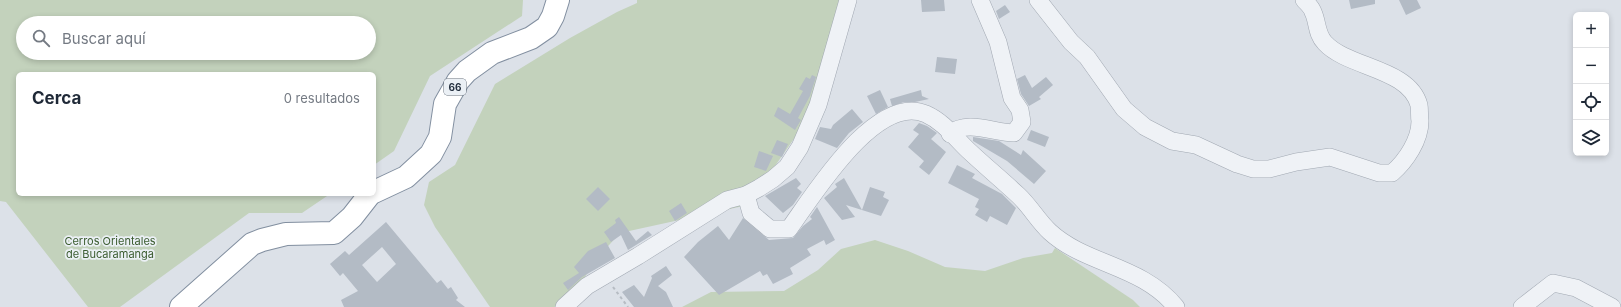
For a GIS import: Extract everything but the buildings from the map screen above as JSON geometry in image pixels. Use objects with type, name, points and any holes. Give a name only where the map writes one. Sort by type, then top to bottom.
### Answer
[{"type":"highway","name":"66","points":[[376,191],[406,177],[431,154],[440,137],[445,104],[458,81],[467,71],[492,53],[530,38],[547,26],[553,16],[558,0]]},
{"type":"highway","points":[[180,307],[252,244],[286,234],[318,235],[334,233],[352,217],[368,196]]},
{"type":"street","points":[[564,307],[586,286],[605,276],[727,200],[746,195],[773,179],[787,167],[800,147],[818,105],[848,0]]},
{"type":"street","points":[[950,134],[956,129],[964,127],[980,128],[1001,133],[1014,133],[1022,122],[1020,110],[1012,98],[998,42],[980,0]]},
{"type":"street","points":[[1038,0],[1071,42],[1087,57],[1124,109],[1145,127],[1172,141],[1196,145],[1237,164],[1253,169],[1269,170],[1296,162],[1330,157],[1379,173],[1392,173],[1404,162],[1414,143],[1420,126],[1419,105],[1405,83],[1339,54],[1324,43],[1317,29],[1313,12],[1304,0]]},
{"type":"street","points":[[746,195],[751,213],[770,229],[789,229],[841,158],[867,131],[890,115],[914,111],[925,113],[942,123],[950,134],[1019,196],[1050,232],[1072,247],[1138,276],[1176,307]]},
{"type":"street","points":[[1522,307],[1553,283],[1576,288],[1612,307]]},
{"type":"path","points":[[605,276],[628,307]]},
{"type":"green space","name":"Cerros Orientales de Bucaramanga","points":[[0,0],[523,0],[522,16],[430,76],[394,151],[376,164],[376,72],[16,72],[16,196],[327,196],[302,213],[249,213],[120,307],[88,307],[6,202],[0,201]]},
{"type":"green space","points":[[637,0],[839,0],[841,37],[809,117],[748,205],[620,233],[600,255],[564,307],[490,307],[435,227],[424,205],[429,182],[455,165],[495,84],[570,38],[617,12],[637,3]]},
{"type":"green space","points":[[875,240],[908,251],[945,267],[985,271],[1023,258],[1052,253],[1055,248],[1133,300],[1140,307],[682,307],[711,292],[784,291],[818,270],[841,249]]}]
